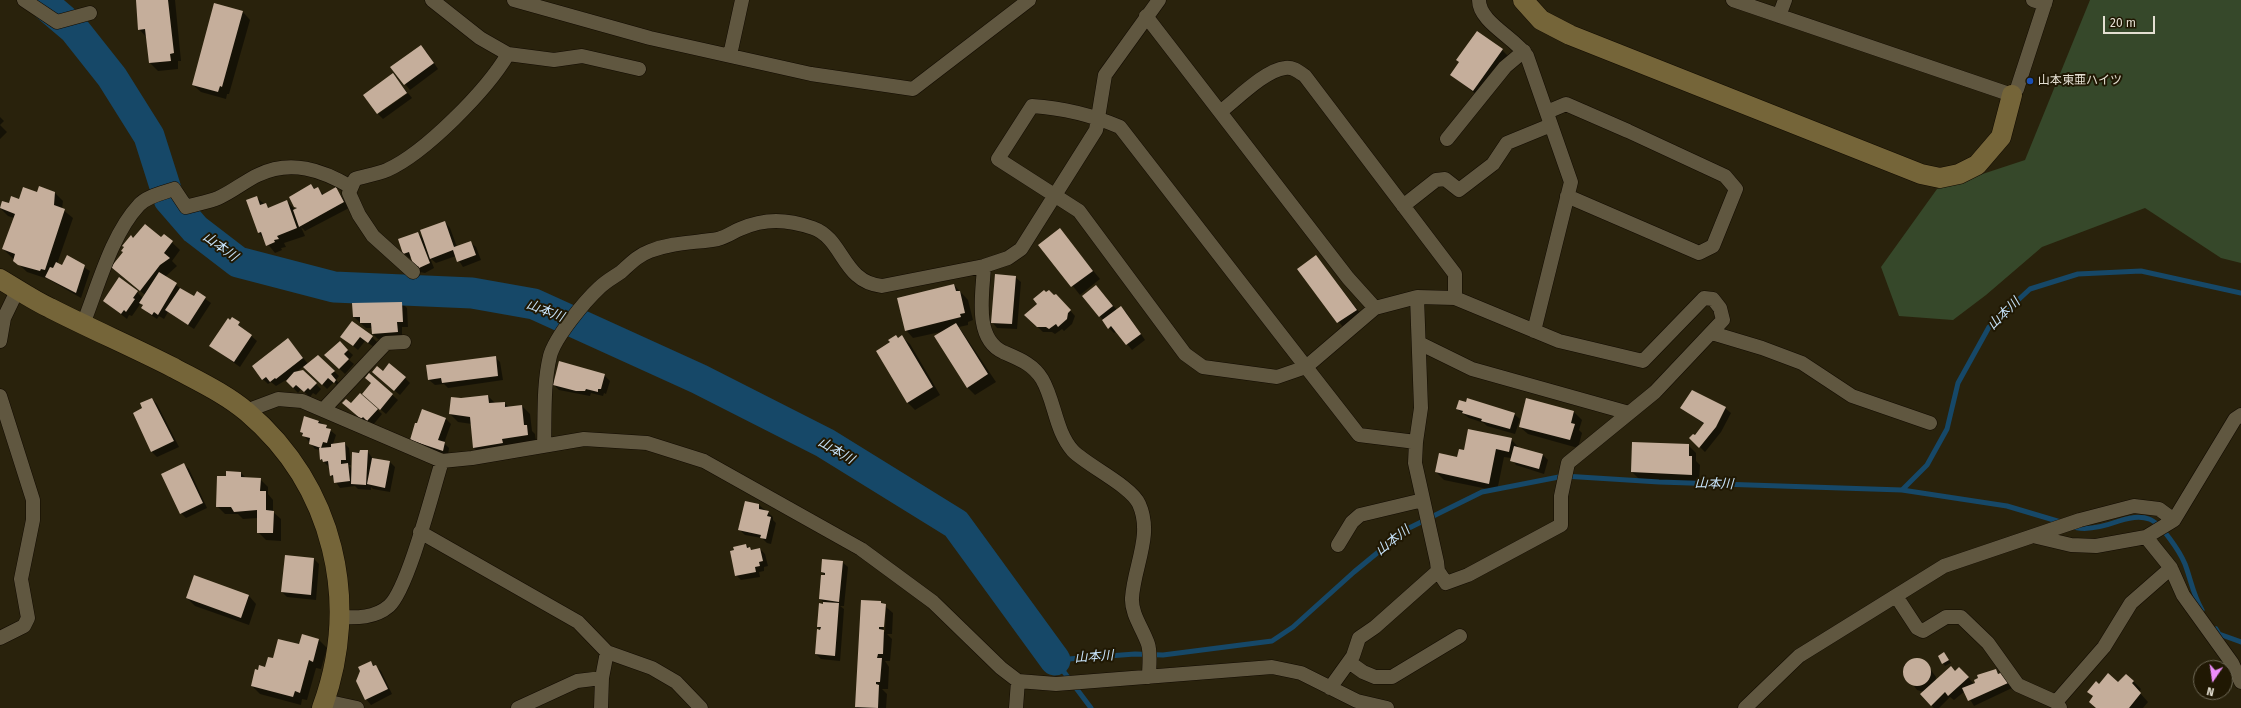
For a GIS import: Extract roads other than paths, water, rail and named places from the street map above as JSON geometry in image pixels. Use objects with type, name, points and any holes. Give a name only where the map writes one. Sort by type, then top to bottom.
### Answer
[{"type":"street","points":[[432,0],[480,38],[508,54],[554,60],[582,56],[639,69]]},
{"type":"street","points":[[514,0],[650,38],[811,74],[914,89],[1029,0]]},
{"type":"street","points":[[730,55],[742,0]]},
{"type":"street","points":[[544,446],[547,372],[551,354],[574,316],[600,287],[622,271],[636,257],[680,242],[720,239],[762,221],[785,220],[815,229],[831,242],[858,279],[870,285],[882,286],[984,266],[1008,258],[1021,249],[1096,130],[1106,75],[1146,16],[1159,0]]},
{"type":"street","points":[[1479,0],[1479,6],[1485,18],[1519,44],[1524,51],[1571,182],[1534,331]]},
{"type":"street","points":[[1523,0],[1542,20],[1570,34],[1921,174],[1940,178],[1953,175],[1977,165],[2001,137],[2012,95],[2016,89],[2041,1]]},
{"type":"street","points":[[1733,0],[2012,95]]},
{"type":"street","points":[[1779,16],[1785,0]]},
{"type":"street","points":[[34,2],[57,22],[90,13]]},
{"type":"street","points":[[1146,16],[1348,278],[1375,308]]},
{"type":"street","points":[[1447,139],[1505,67],[1524,51]]},
{"type":"street","points":[[413,272],[373,236],[356,210],[349,193],[351,187],[355,179],[388,170],[417,151],[473,102],[499,70],[508,54]]},
{"type":"street","points":[[1220,112],[1272,71],[1285,68],[1296,69],[1305,76],[1455,274],[1455,298]]},
{"type":"street","points":[[1403,206],[1436,180],[1445,179],[1459,190],[1493,164],[1507,143],[1549,119],[1566,104],[1725,176],[1736,189],[1713,246],[1699,253],[1567,196]]},
{"type":"street","points":[[1416,442],[1359,435],[1306,367],[1120,128],[1097,118],[1052,107],[1032,106],[998,159],[1079,211],[1185,354],[1203,367],[1277,377],[1306,367],[1375,308],[1417,297],[1455,298],[1559,341],[1643,361],[1704,298],[1713,299],[1720,308],[1723,320],[1654,392],[1568,463],[1561,496],[1562,526],[1468,575],[1446,583],[1438,571],[1415,463],[1416,442],[1422,408],[1417,297]]},
{"type":"street","points":[[83,324],[120,231],[139,204],[150,197],[174,189],[186,207],[219,198],[259,174],[282,168],[305,168],[328,174],[351,187]]},
{"type":"street","points":[[984,266],[982,322],[988,338],[1001,351],[1035,368],[1043,381],[1065,440],[1074,451],[1138,501],[1144,518],[1144,536],[1132,599],[1135,615],[1148,645],[1149,677]]},
{"type":"street","points":[[0,279],[49,308],[209,387],[246,411],[276,439],[302,473],[321,514],[332,544],[339,581],[340,617],[337,654],[324,705],[357,708]]},
{"type":"street","points":[[0,341],[4,318],[18,289]]},
{"type":"street","points":[[1712,333],[1762,348],[1802,364],[1852,396],[1930,423]]},
{"type":"street","points":[[323,410],[386,343],[404,342]]},
{"type":"street","points":[[1419,343],[1472,369],[1629,413]]},
{"type":"street","points":[[0,396],[33,500],[33,520],[21,579],[28,618],[24,626],[0,638]]},
{"type":"street","points":[[246,411],[278,400],[302,401],[442,461],[472,458],[584,439],[647,443],[704,461],[861,550],[933,602],[1001,668],[1018,681],[1056,684],[1272,667],[1301,673],[1358,701],[1388,708]]},
{"type":"street","points":[[2033,536],[2071,545],[2096,546],[2146,537],[2174,520],[2234,418],[2241,414]]},
{"type":"street","points":[[340,617],[364,618],[389,606],[406,578],[442,461]]},
{"type":"street","points":[[1338,545],[1352,522],[1360,515],[1423,500]]},
{"type":"street","points":[[1745,708],[1799,656],[1944,566],[2080,520],[2134,506],[2159,509],[2174,520]]},
{"type":"street","points":[[420,532],[578,622],[607,652],[652,668],[676,682],[701,708]]},
{"type":"street","points":[[2146,537],[2171,568],[2183,595],[2232,663],[2241,682]]},
{"type":"street","points":[[1896,596],[1917,628],[1923,631],[1946,617],[1961,617],[1988,643],[2018,685],[2058,705],[2104,647],[2131,603],[2171,568]]},
{"type":"street","points":[[1330,688],[1353,656],[1359,638],[1375,627],[1438,571]]},
{"type":"street","points":[[1349,662],[1375,677],[1392,677],[1460,636]]},
{"type":"street","points":[[601,708],[602,678],[607,652]]},
{"type":"street","points":[[518,708],[577,682],[602,678]]},
{"type":"street","points":[[1016,708],[1018,681]]},
{"type":"waterway","name":"山本川","points":[[40,0],[74,29],[112,77],[149,136],[169,199],[195,229],[238,262],[334,287],[472,293],[534,304],[699,379],[825,443],[956,524],[1055,660]]},
{"type":"waterway","name":"山本川","points":[[1055,660],[1135,654],[1163,655],[1272,641],[1293,627],[1354,572],[1405,530],[1482,492],[1564,476],[1659,482],[1902,490],[1927,465],[1947,429],[1958,383],[1989,327],[2030,289],[2078,274],[2141,271],[2241,293]]},
{"type":"waterway","points":[[1902,490],[2007,506],[2064,523]]},
{"type":"waterway","points":[[2071,526],[2077,528],[2095,528],[2134,517],[2145,518],[2154,522],[2170,538],[2183,559],[2196,599],[2202,610]]},
{"type":"waterway","points":[[2216,629],[2219,634],[2241,642]]},
{"type":"waterway","points":[[1055,660],[1091,708]]},
{"type":"place","name":"山本東亜ハイツ","points":[[2030,81]]}]
